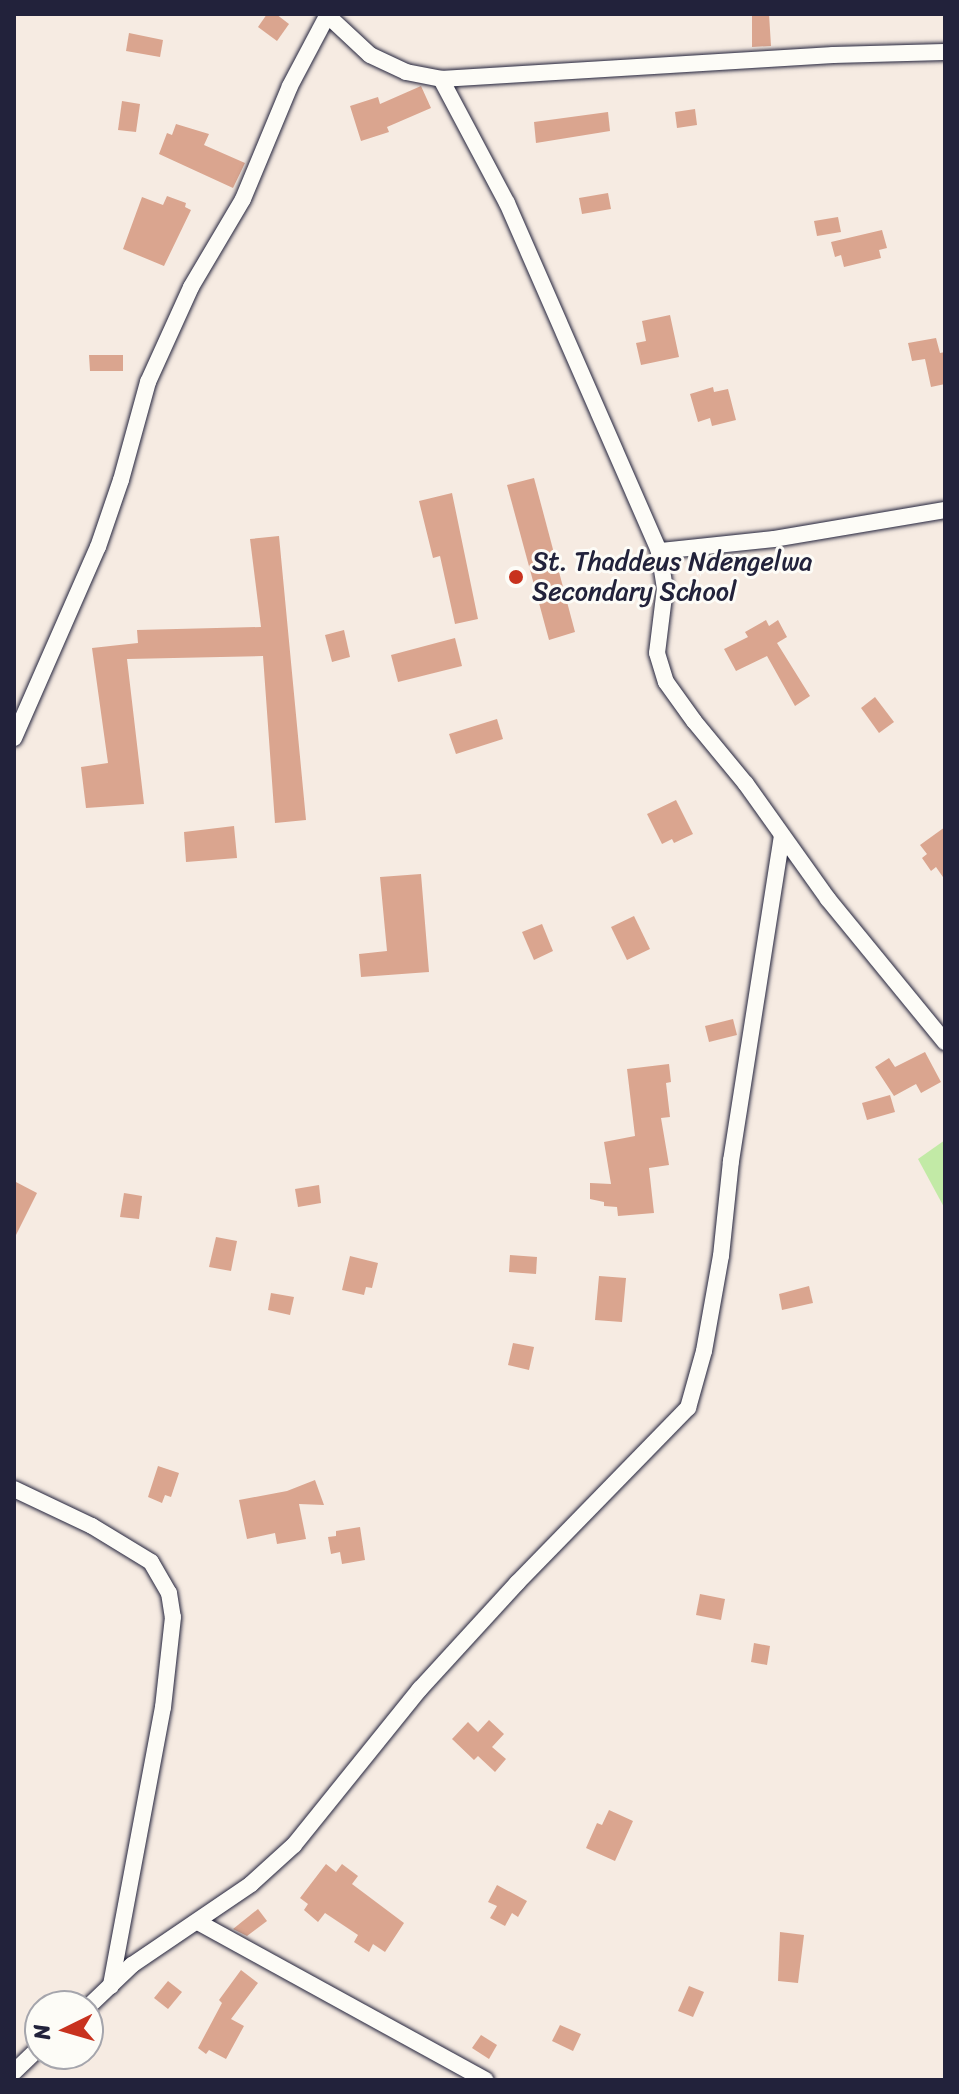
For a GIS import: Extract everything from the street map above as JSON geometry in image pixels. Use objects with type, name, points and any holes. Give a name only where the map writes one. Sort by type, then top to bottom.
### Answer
[{"type":"street","points":[[14,738],[98,547],[121,480],[148,382],[191,287],[243,199],[290,86],[326,15],[370,55],[406,72],[441,79],[777,58],[945,52]]},
{"type":"street","points":[[441,79],[507,203],[659,551],[665,588],[657,653],[666,682],[746,784],[782,837],[945,1042]]},
{"type":"street","points":[[659,551],[802,535],[945,510]]},
{"type":"street","points":[[104,1992],[132,1965],[251,1884],[294,1845],[420,1689],[517,1583],[688,1408],[704,1351],[721,1256],[731,1161],[782,837]]},
{"type":"street","points":[[14,1489],[92,1526],[151,1562],[169,1593],[173,1617],[163,1707],[111,1986]]},
{"type":"street","points":[[198,1922],[485,2080]]},
{"type":"green space","points":[[945,1140],[945,1209],[918,1159]]},
{"type":"building","points":[[267,14],[276,14],[289,24],[277,41],[258,27]]},
{"type":"building","points":[[752,14],[769,14],[771,46],[752,47]]},
{"type":"building","points":[[129,33],[163,40],[160,57],[126,51]]},
{"type":"building","points":[[421,86],[431,108],[387,127],[389,132],[361,141],[350,106],[378,97],[380,104]]},
{"type":"building","points":[[122,101],[140,104],[136,132],[118,130]]},
{"type":"building","points":[[695,109],[697,125],[677,128],[675,112]]},
{"type":"building","points":[[608,112],[610,131],[536,143],[534,122]]},
{"type":"building","points":[[176,124],[209,134],[204,145],[245,163],[233,188],[159,154],[167,133],[172,135]]},
{"type":"building","points":[[608,193],[611,209],[582,214],[579,198]]},
{"type":"building","points":[[167,196],[186,203],[185,207],[191,210],[164,266],[123,249],[142,197],[163,205]]},
{"type":"building","points":[[838,217],[841,232],[817,236],[814,221]]},
{"type":"building","points":[[882,230],[887,248],[879,250],[881,258],[844,267],[841,255],[835,257],[831,242]]},
{"type":"building","points":[[670,315],[679,357],[641,365],[636,343],[646,341],[642,321]]},
{"type":"building","points":[[936,338],[940,353],[945,352],[945,384],[931,387],[925,359],[912,361],[908,343]]},
{"type":"building","points":[[89,355],[123,355],[123,371],[90,371]]},
{"type":"building","points":[[713,387],[714,392],[728,389],[736,420],[712,426],[710,418],[698,422],[690,394]]},
{"type":"building","points":[[534,478],[575,632],[549,640],[507,485]]},
{"type":"building","points":[[452,493],[478,619],[455,624],[440,556],[433,558],[419,501]]},
{"type":"building","points":[[279,536],[306,820],[275,823],[263,656],[127,659],[144,804],[86,808],[81,767],[108,763],[92,648],[138,643],[137,630],[261,627],[250,539]]},
{"type":"building","points":[[766,620],[769,626],[778,620],[787,637],[777,643],[810,696],[795,706],[767,656],[736,671],[724,649],[748,637],[745,632]]},
{"type":"building","points":[[344,630],[350,657],[332,662],[325,635]]},
{"type":"building","points":[[455,638],[462,666],[398,682],[391,655]]},
{"type":"building","points":[[875,697],[894,722],[879,733],[861,708]]},
{"type":"building","points":[[497,719],[503,739],[456,754],[449,734]]},
{"type":"building","points":[[676,800],[693,834],[674,843],[672,839],[662,844],[647,814]]},
{"type":"building","points":[[234,826],[237,858],[186,862],[184,832]]},
{"type":"building","points":[[945,827],[945,880],[936,867],[931,871],[922,858],[927,854],[920,845]]},
{"type":"building","points":[[421,874],[429,972],[361,977],[359,954],[387,951],[380,877]]},
{"type":"building","points":[[634,916],[650,949],[627,960],[611,927]]},
{"type":"building","points":[[542,924],[553,951],[534,960],[522,932]]},
{"type":"building","points":[[733,1019],[737,1035],[709,1042],[705,1026]]},
{"type":"building","points":[[925,1052],[941,1082],[921,1093],[916,1084],[894,1096],[875,1067],[889,1058],[895,1067]]},
{"type":"building","points":[[669,1064],[671,1082],[666,1083],[670,1117],[661,1118],[669,1165],[649,1168],[654,1213],[618,1216],[617,1207],[604,1206],[604,1202],[590,1199],[590,1183],[611,1184],[604,1142],[635,1136],[627,1069]]},
{"type":"building","points":[[890,1095],[895,1112],[867,1120],[862,1103]]},
{"type":"building","points":[[14,1181],[37,1193],[14,1239]]},
{"type":"building","points":[[319,1185],[321,1203],[298,1207],[295,1189]]},
{"type":"building","points":[[124,1193],[142,1196],[139,1219],[120,1217]]},
{"type":"building","points":[[216,1237],[237,1241],[231,1271],[209,1267]]},
{"type":"building","points":[[510,1255],[537,1257],[536,1274],[509,1272]]},
{"type":"building","points":[[350,1256],[378,1263],[372,1288],[366,1287],[364,1295],[342,1290]]},
{"type":"building","points":[[599,1276],[626,1278],[622,1322],[595,1320]]},
{"type":"building","points":[[809,1286],[813,1303],[782,1310],[779,1294]]},
{"type":"building","points":[[271,1293],[294,1297],[290,1315],[268,1310]]},
{"type":"building","points":[[513,1343],[534,1347],[529,1370],[508,1365]]},
{"type":"building","points":[[158,1466],[179,1473],[171,1497],[165,1495],[162,1503],[148,1497]]},
{"type":"building","points":[[315,1480],[324,1505],[299,1504],[306,1539],[277,1544],[275,1533],[247,1539],[239,1500],[287,1491]]},
{"type":"building","points":[[360,1527],[365,1560],[342,1564],[340,1552],[331,1554],[328,1537],[336,1536],[336,1531]]},
{"type":"building","points":[[700,1594],[725,1599],[721,1620],[696,1615]]},
{"type":"building","points":[[754,1643],[770,1646],[767,1665],[751,1662]]},
{"type":"building","points":[[489,1720],[504,1734],[492,1747],[506,1759],[495,1772],[478,1756],[474,1760],[452,1739],[468,1722],[478,1732]]},
{"type":"building","points":[[609,1810],[633,1821],[615,1861],[586,1848],[597,1823],[602,1825]]},
{"type":"building","points":[[326,1864],[336,1872],[342,1864],[358,1876],[352,1884],[404,1923],[385,1952],[373,1944],[369,1952],[354,1942],[358,1935],[325,1913],[318,1922],[304,1910],[308,1904],[300,1898]]},
{"type":"building","points":[[497,1885],[527,1901],[518,1917],[512,1913],[505,1926],[490,1918],[497,1906],[488,1902]]},
{"type":"building","points":[[258,1909],[267,1921],[247,1936],[233,1929]]},
{"type":"building","points":[[780,1932],[804,1935],[798,1983],[778,1981]]},
{"type":"building","points":[[241,1970],[258,1983],[231,2019],[244,2026],[226,2059],[209,2050],[206,2054],[198,2048],[222,2003],[219,2000]]},
{"type":"building","points":[[168,1981],[182,1992],[168,2009],[154,1998]]},
{"type":"building","points":[[689,1986],[704,1992],[693,2017],[678,2011]]},
{"type":"building","points":[[560,2025],[581,2034],[573,2051],[552,2041]]},
{"type":"building","points":[[481,2035],[497,2045],[489,2059],[472,2048]]},
{"type":"place","name":"St. Thaddeus Ndengelwa Secondary School","points":[[516,577]]}]
